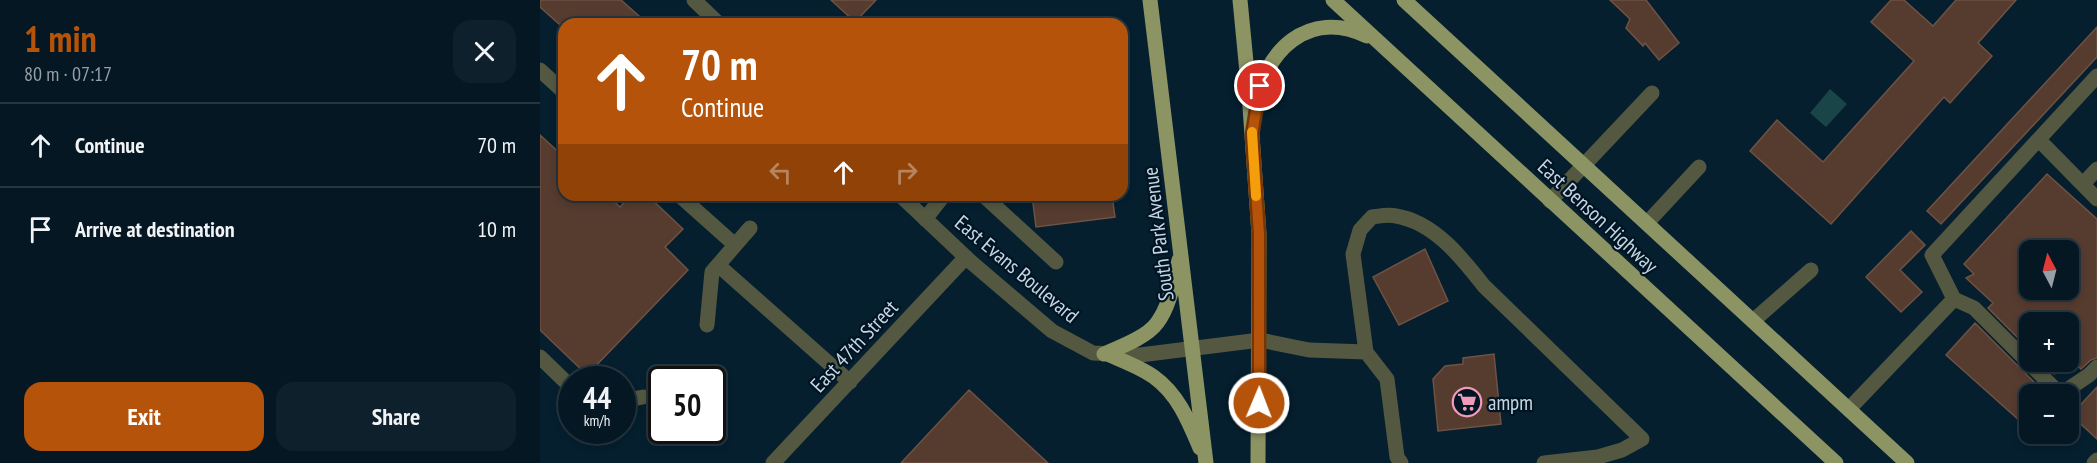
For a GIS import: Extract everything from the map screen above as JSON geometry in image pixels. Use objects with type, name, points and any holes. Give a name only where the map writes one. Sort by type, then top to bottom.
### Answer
[{"type":"main road","name":"South Park Avenue","points":[[1150,0],[1206,463]]},
{"type":"main road","points":[[1239,0],[1259,234],[1258,463]]},
{"type":"main road","name":"East Benson Highway","points":[[1333,0],[1836,463]]},
{"type":"main road","name":"East Benson Highway","points":[[1404,0],[1907,463]]},
{"type":"main road","points":[[1252,135],[1256,105],[1266,70],[1273,57],[1297,37],[1316,29],[1338,27],[1354,30],[1370,37],[1387,50]]},
{"type":"main road","points":[[1106,354],[1133,341],[1157,324],[1169,298],[1181,252]]},
{"type":"main road","points":[[1106,354],[1154,376],[1170,391],[1188,420],[1206,463]]},
{"type":"street","points":[[694,0],[713,18]]},
{"type":"street","points":[[540,70],[558,86]]},
{"type":"street","points":[[2051,384],[1974,308],[1954,300],[1932,255],[2097,76]]},
{"type":"street","points":[[1550,201],[1652,93]]},
{"type":"street","points":[[2039,140],[2097,198]]},
{"type":"street","points":[[1647,223],[1699,167]]},
{"type":"street","points":[[2083,184],[2097,169]]},
{"type":"street","points":[[687,201],[735,245]]},
{"type":"street","name":"East Evans Boulevard","points":[[906,201],[966,257],[1052,331],[1093,353],[1140,355],[1260,340],[1309,350],[1366,352]]},
{"type":"street","points":[[925,219],[940,201]]},
{"type":"street","points":[[990,201],[1056,262]]},
{"type":"street","points":[[1401,463],[1397,457],[1386,379],[1366,352],[1353,254],[1360,230],[1372,217],[1396,215],[1425,226],[1466,263],[1484,286],[1642,439],[1622,450],[1598,457],[1544,463]]},
{"type":"street","points":[[707,325],[715,268],[750,228]]},
{"type":"street","name":"East 47th Street","points":[[773,463],[966,257]]},
{"type":"street","points":[[715,268],[850,382]]},
{"type":"street","points":[[1753,321],[1811,270]]},
{"type":"street","points":[[1849,409],[1954,300]]},
{"type":"street","points":[[540,357],[558,374]]},
{"type":"street","points":[[2076,384],[2097,367]]},
{"type":"street","points":[[636,398],[643,397]]},
{"type":"shaded area","points":[[1830,89],[1847,104],[1826,127],[1810,113]]},
{"type":"building","points":[[540,0],[621,0],[641,18],[558,18],[558,23],[540,7]]},
{"type":"building","points":[[831,0],[876,0],[859,18],[851,18]]},
{"type":"building","points":[[1610,0],[1646,0],[1679,43],[1659,60],[1645,43],[1643,46],[1626,28],[1630,19]]},
{"type":"building","points":[[1891,0],[1904,0],[1933,26],[1956,0],[2016,0],[1978,43],[1992,56],[1950,103],[1944,97],[1831,224],[1750,151],[1777,120],[1823,162],[1914,61],[1871,22]]},
{"type":"building","points":[[2097,27],[2097,57],[1941,224],[1927,211]]},
{"type":"building","points":[[540,135],[558,152],[558,201],[614,201],[620,207],[626,201],[653,201],[683,229],[665,247],[688,270],[596,366],[578,366],[540,330]]},
{"type":"building","points":[[2047,174],[2097,219],[2097,358],[2081,369],[2079,367],[2079,312],[2019,312],[2019,339],[1988,308],[1993,303],[1966,278],[1974,274],[1964,264]]},
{"type":"building","points":[[1033,201],[1113,201],[1115,217],[1036,227]]},
{"type":"building","points":[[1911,231],[1925,245],[1900,270],[1922,292],[1901,312],[1866,277]]},
{"type":"building","points":[[1425,249],[1448,301],[1399,325],[1373,277]]},
{"type":"building","points":[[1975,323],[2019,367],[2019,372],[2024,372],[2036,384],[2019,384],[2019,420],[1946,355]]},
{"type":"building","name":"ampm","points":[[1494,354],[1501,424],[1438,431],[1433,379],[1445,366],[1463,364],[1463,358]]},
{"type":"building","points":[[2097,387],[2097,439],[2079,422],[2079,406]]},
{"type":"building","points":[[969,390],[1048,463],[901,463]]},
{"type":"slow traffic","points":[[1252,132],[1256,196]]},
{"type":"place","name":"ampm","points":[[1467,402]]},
{"type":"route","points":[[1259,403],[1259,234],[1252,135],[1260,86]]}]
